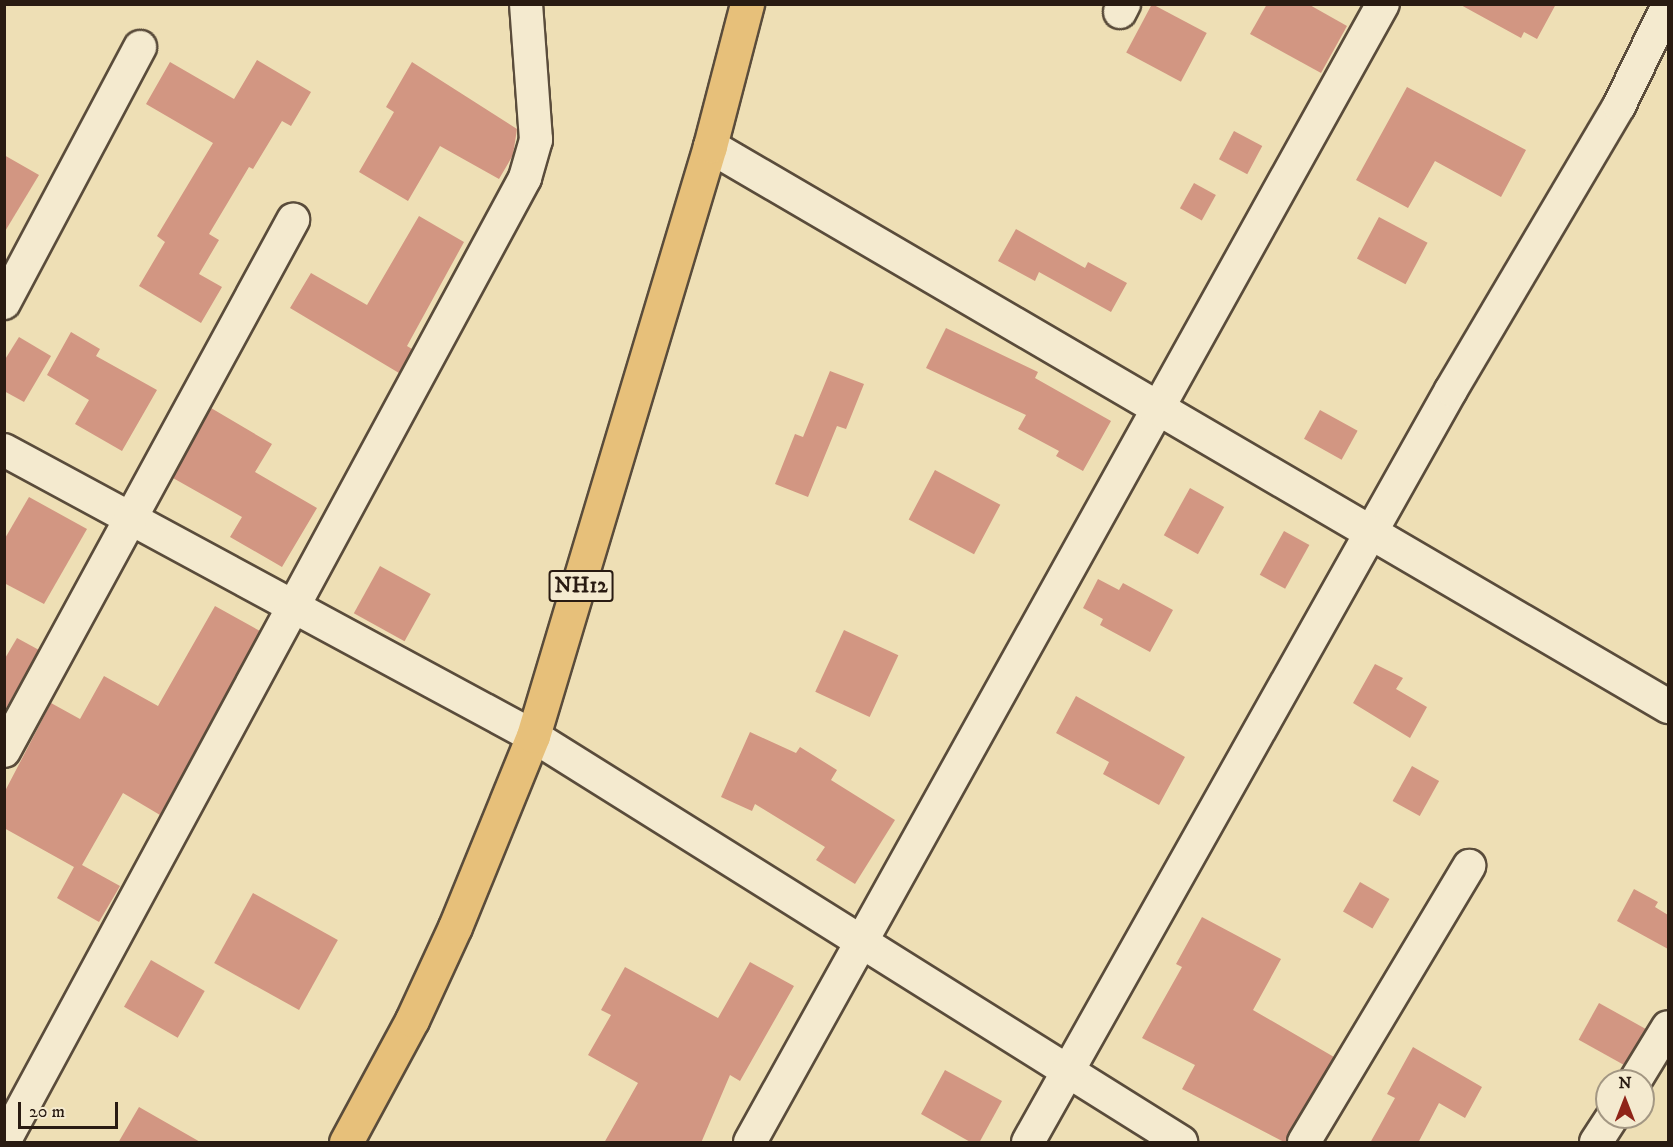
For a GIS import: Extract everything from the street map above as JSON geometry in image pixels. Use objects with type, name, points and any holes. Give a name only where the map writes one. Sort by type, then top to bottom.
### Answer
[{"type":"highway","name":"NH12","points":[[346,1143],[412,1020],[456,927],[533,736],[710,146],[747,4]]},
{"type":"street","points":[[4,1142],[525,178],[536,140],[526,4]]},
{"type":"street","points":[[750,1143],[1160,409],[1383,4]]},
{"type":"street","points":[[1028,1143],[1371,533],[1619,106],[1668,5]]},
{"type":"street","points":[[4,303],[140,47]]},
{"type":"street","points":[[710,146],[1668,706]]},
{"type":"street","points":[[4,751],[293,220]]},
{"type":"street","points":[[4,450],[533,736],[1068,1075],[1181,1143]]},
{"type":"street","points":[[1304,1143],[1469,866]]},
{"type":"street","points":[[1642,1069],[1668,1027]]},
{"type":"street","points":[[1596,1143],[1605,1129]]},
{"type":"building","points":[[1152,4],[1207,33],[1181,82],[1126,53]]},
{"type":"building","points":[[1267,4],[1308,4],[1347,26],[1321,73],[1250,34]]},
{"type":"building","points":[[1459,4],[1556,4],[1537,39],[1524,32],[1521,38]]},
{"type":"building","points":[[257,60],[311,92],[291,126],[282,121],[253,169],[249,167],[209,234],[219,240],[199,274],[222,287],[201,323],[139,286],[165,242],[157,236],[213,143],[146,104],[170,62],[234,99]]},
{"type":"building","points":[[412,62],[517,129],[513,155],[499,179],[440,146],[408,201],[359,172],[394,112],[386,107]]},
{"type":"building","points":[[1407,87],[1526,150],[1501,197],[1435,161],[1408,208],[1356,180]]},
{"type":"building","points":[[1234,131],[1262,146],[1247,174],[1219,159]]},
{"type":"building","points":[[4,155],[39,175],[4,233]]},
{"type":"building","points":[[1194,183],[1216,195],[1202,220],[1180,208]]},
{"type":"building","points":[[419,216],[464,242],[407,346],[412,349],[399,373],[290,308],[311,273],[367,305]]},
{"type":"building","points":[[1379,217],[1428,243],[1405,284],[1357,258]]},
{"type":"building","points":[[1016,229],[1085,268],[1088,262],[1127,283],[1111,312],[1039,272],[1035,281],[998,261]]},
{"type":"building","points":[[946,328],[1038,372],[1035,378],[1111,421],[1083,471],[1056,456],[1059,451],[1018,429],[1026,415],[926,368]]},
{"type":"building","points":[[71,332],[100,349],[96,356],[157,390],[122,451],[75,424],[89,400],[47,375]]},
{"type":"building","points":[[19,337],[51,356],[24,402],[4,391],[4,361]]},
{"type":"building","points":[[830,371],[864,384],[846,429],[837,426],[808,497],[775,484],[795,434],[803,437]]},
{"type":"building","points":[[211,408],[272,444],[255,472],[317,508],[282,567],[230,537],[242,517],[173,478]]},
{"type":"building","points":[[1320,410],[1358,431],[1342,460],[1304,439]]},
{"type":"building","points":[[935,470],[1000,505],[974,554],[909,519]]},
{"type":"building","points":[[1190,488],[1224,507],[1198,554],[1164,535]]},
{"type":"building","points":[[29,497],[87,529],[44,604],[4,583],[4,540]]},
{"type":"building","points":[[1284,531],[1309,545],[1285,589],[1260,575]]},
{"type":"building","points":[[380,566],[431,594],[405,641],[354,613]]},
{"type":"building","points":[[1098,579],[1119,590],[1123,583],[1173,610],[1150,652],[1100,625],[1103,619],[1083,608]]},
{"type":"building","points":[[215,606],[260,631],[160,815],[123,793],[82,865],[120,886],[99,922],[57,898],[74,867],[4,828],[4,793],[51,703],[80,719],[104,676],[158,706]]},
{"type":"building","points":[[844,630],[898,655],[870,717],[815,692]]},
{"type":"building","points":[[17,638],[39,650],[4,712],[4,660]]},
{"type":"building","points":[[1375,664],[1403,678],[1396,689],[1427,707],[1410,738],[1353,703]]},
{"type":"building","points":[[1076,696],[1185,757],[1159,805],[1103,774],[1109,762],[1056,733]]},
{"type":"building","points":[[750,732],[796,753],[800,747],[837,770],[831,780],[895,820],[855,884],[816,860],[825,847],[755,804],[752,811],[721,797]]},
{"type":"building","points":[[1412,766],[1439,781],[1420,816],[1393,801]]},
{"type":"building","points":[[1360,882],[1389,899],[1372,928],[1343,911]]},
{"type":"building","points":[[1634,889],[1658,902],[1655,907],[1668,915],[1668,949],[1617,921]]},
{"type":"building","points":[[253,893],[338,940],[299,1010],[214,963]]},
{"type":"building","points":[[1202,917],[1281,959],[1253,1010],[1334,1057],[1286,1143],[1182,1089],[1195,1065],[1142,1038],[1182,967],[1176,964]]},
{"type":"building","points":[[151,960],[205,991],[178,1038],[124,1007]]},
{"type":"building","points":[[750,962],[794,986],[740,1081],[730,1075],[701,1143],[604,1143],[638,1083],[588,1055],[611,1015],[601,1010],[625,967],[718,1018]]},
{"type":"building","points":[[1599,1003],[1646,1029],[1626,1066],[1579,1040]]},
{"type":"building","points":[[1413,1047],[1482,1087],[1465,1118],[1439,1103],[1418,1143],[1370,1143],[1395,1098],[1387,1094]]},
{"type":"building","points":[[945,1070],[1002,1101],[979,1143],[972,1143],[921,1114]]},
{"type":"building","points":[[139,1107],[202,1143],[118,1143]]}]
